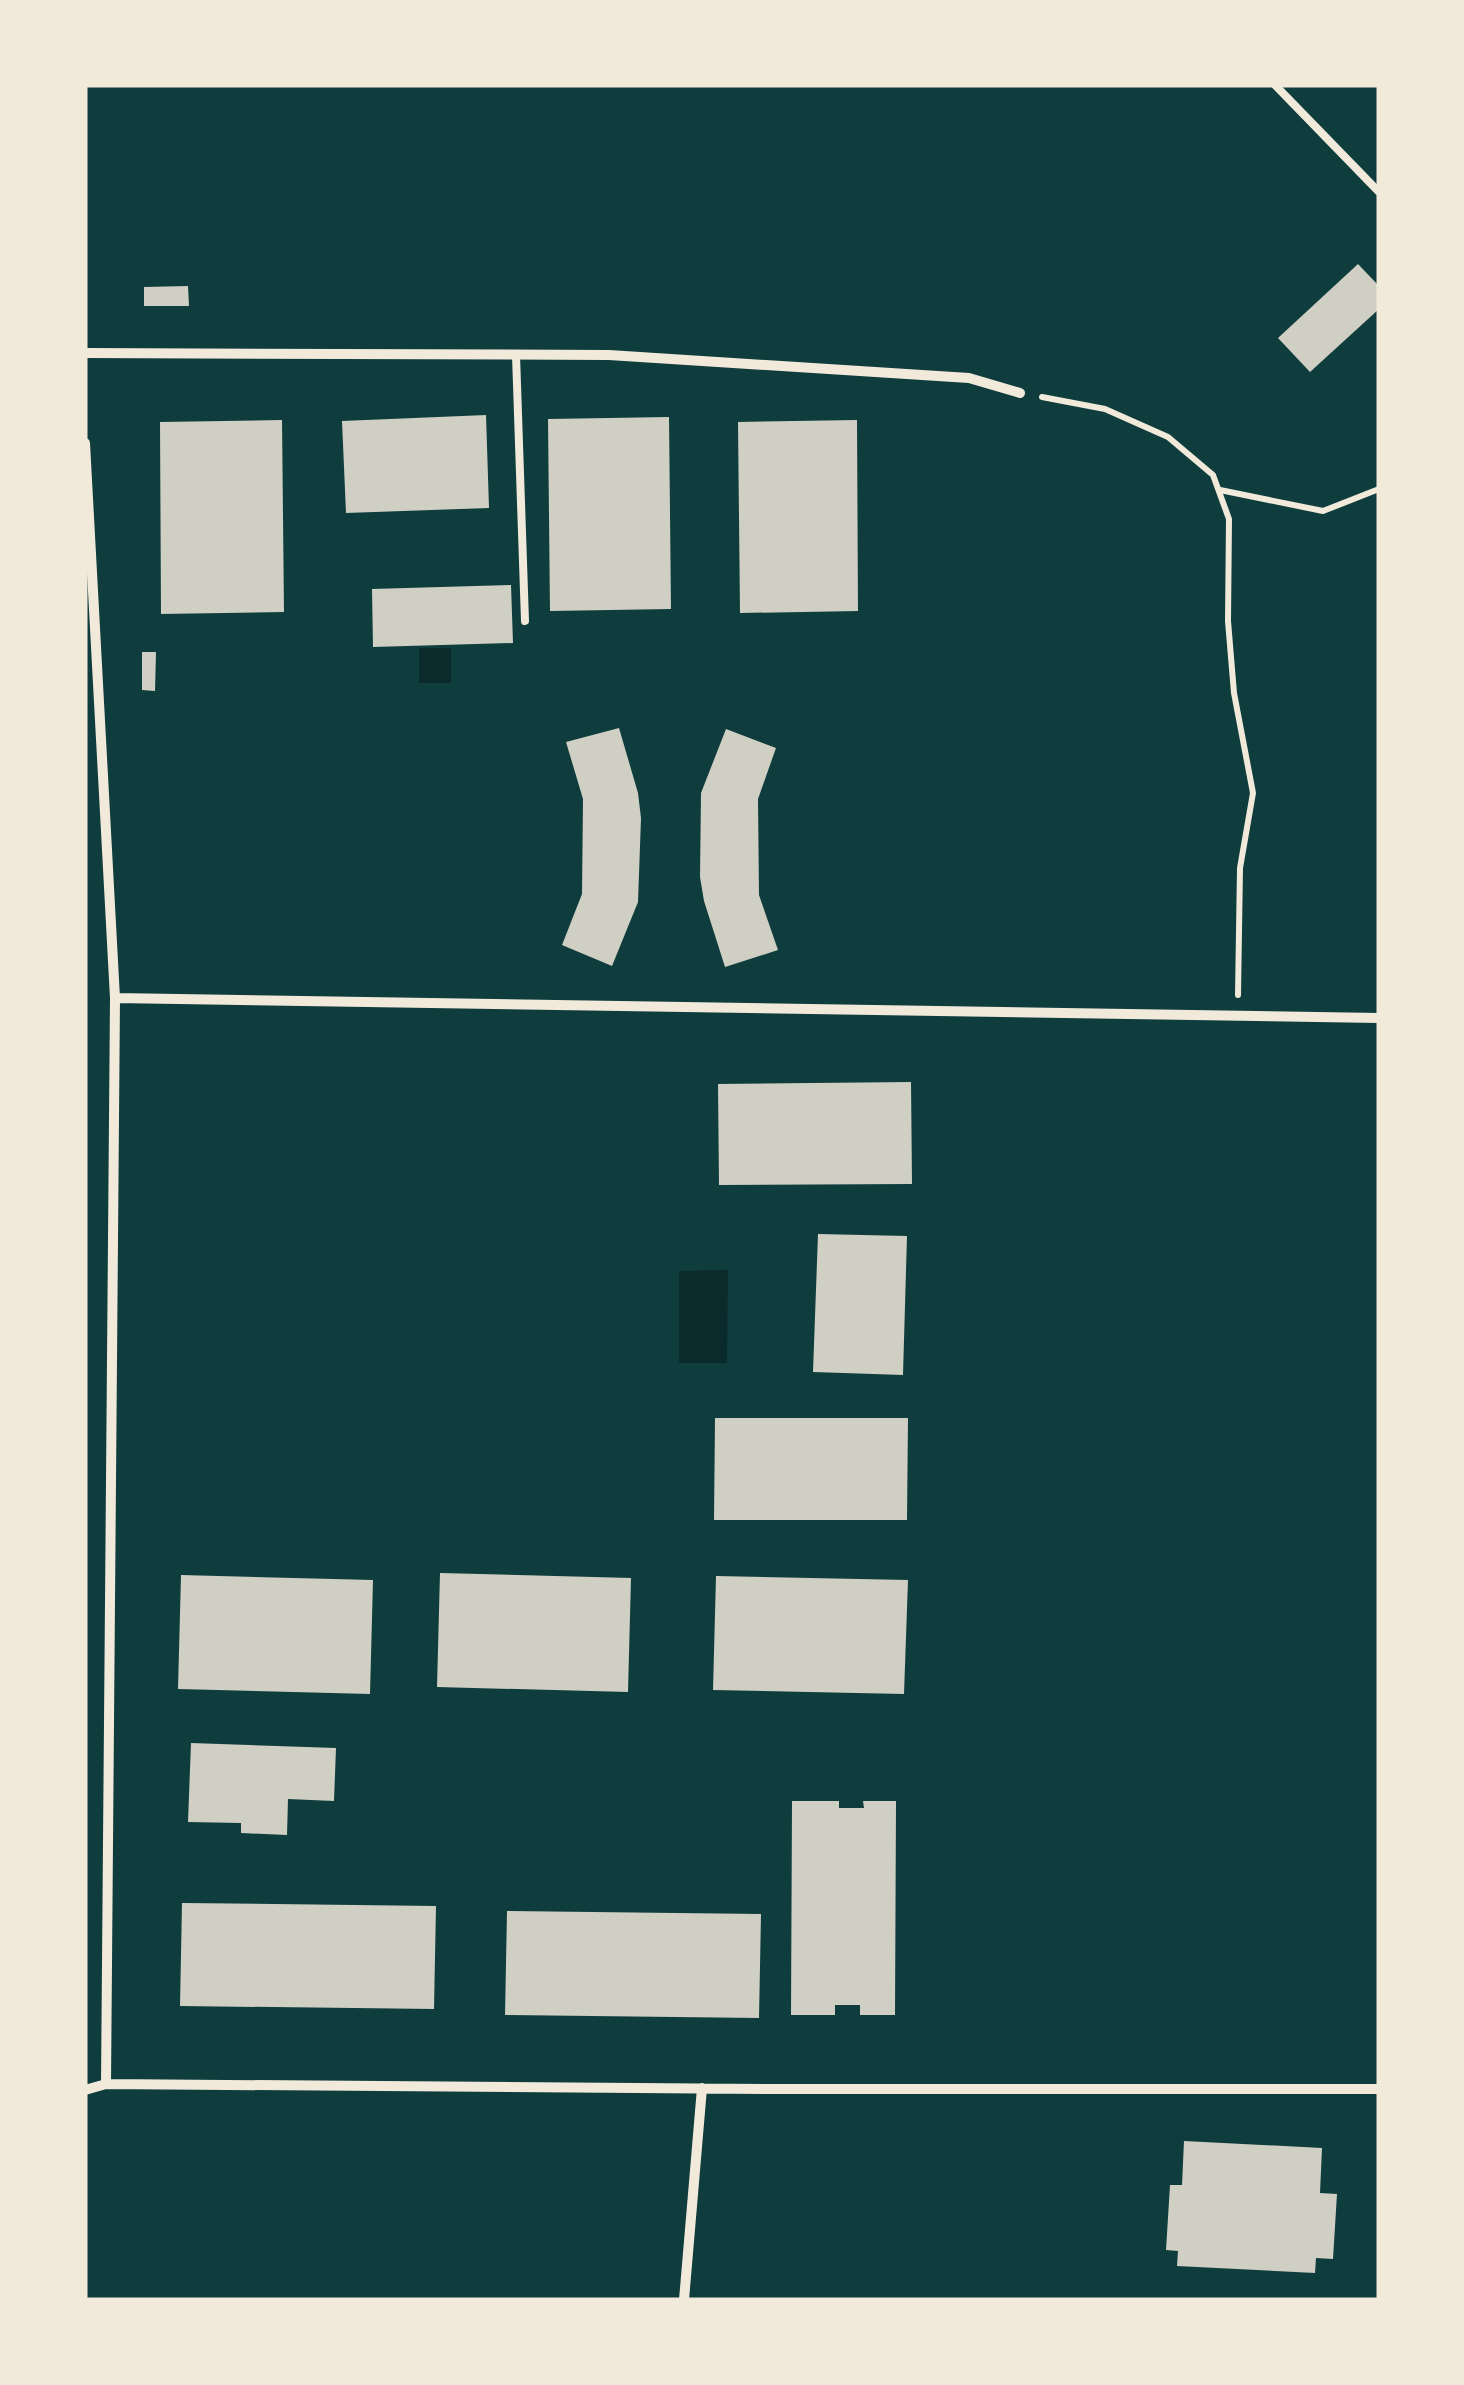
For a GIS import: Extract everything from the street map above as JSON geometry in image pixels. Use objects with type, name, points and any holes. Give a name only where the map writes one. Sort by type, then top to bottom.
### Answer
[{"type":"street","points":[[85,353],[609,355],[970,378],[1020,393]]},
{"type":"street","points":[[85,443],[115,998],[106,2084]]},
{"type":"street","points":[[115,998],[1379,1018]]},
{"type":"street","points":[[85,2090],[106,2084],[1379,2088]]},
{"type":"street","points":[[684,2300],[702,2088]]},
{"type":"lane","points":[[1275,85],[1379,192]]},
{"type":"lane","points":[[516,355],[525,621]]},
{"type":"path","points":[[1020,393],[1105,409],[1168,437],[1213,475],[1229,519],[1228,621],[1234,693],[1253,793],[1240,868],[1237,1016]]},
{"type":"path","points":[[1218,490],[1323,511],[1379,489]]},
{"type":"water","points":[[419,648],[451,648],[451,683],[419,683]]},
{"type":"water","points":[[728,1270],[727,1363],[679,1363],[679,1271]]},
{"type":"building","points":[[1358,264],[1379,286],[1379,309],[1310,372],[1278,338]]},
{"type":"building","points":[[188,286],[189,306],[144,306],[144,287]]},
{"type":"building","points":[[486,415],[489,508],[346,513],[342,421]]},
{"type":"building","points":[[669,417],[671,609],[550,611],[548,419]]},
{"type":"building","points":[[282,420],[284,612],[161,614],[160,422]]},
{"type":"building","points":[[857,420],[858,611],[740,613],[738,422]]},
{"type":"building","points":[[511,585],[513,643],[373,647],[372,589]]},
{"type":"building","points":[[142,652],[156,652],[155,691],[142,690]]},
{"type":"building","points":[[619,728],[638,793],[641,818],[638,902],[612,966],[562,945],[582,894],[583,799],[566,742]]},
{"type":"building","points":[[726,729],[776,748],[758,799],[759,895],[778,950],[725,967],[700,877],[701,793]]},
{"type":"building","points":[[911,1082],[912,1184],[719,1185],[718,1084]]},
{"type":"building","points":[[818,1234],[907,1236],[903,1375],[813,1372]]},
{"type":"building","points":[[715,1418],[908,1418],[907,1520],[714,1520]]},
{"type":"building","points":[[440,1573],[631,1578],[628,1692],[437,1687]]},
{"type":"building","points":[[181,1575],[373,1580],[370,1694],[178,1689]]},
{"type":"building","points":[[716,1576],[908,1580],[904,1694],[713,1690]]},
{"type":"building","points":[[191,1743],[336,1748],[334,1801],[288,1799],[287,1835],[241,1833],[241,1823],[188,1822]]},
{"type":"building","points":[[792,1801],[839,1801],[839,1808],[864,1808],[863,1801],[896,1801],[895,2015],[860,2015],[860,2005],[835,2005],[835,2015],[791,2015]]},
{"type":"building","points":[[182,1903],[436,1906],[434,2009],[180,2006]]},
{"type":"building","points":[[507,1911],[761,1914],[759,2018],[505,2015]]},
{"type":"building","points":[[1184,2141],[1322,2148],[1320,2193],[1337,2194],[1333,2259],[1316,2258],[1315,2273],[1177,2266],[1178,2251],[1166,2250],[1170,2185],[1182,2185]]}]
